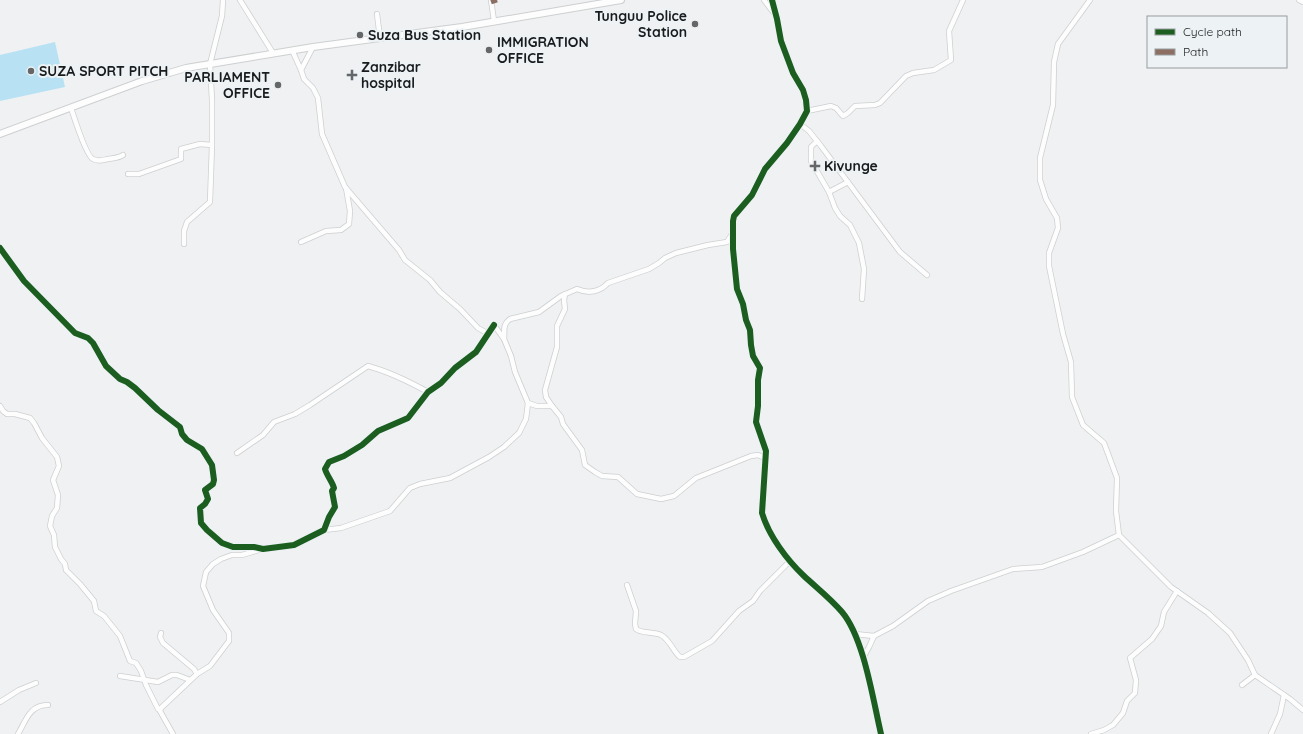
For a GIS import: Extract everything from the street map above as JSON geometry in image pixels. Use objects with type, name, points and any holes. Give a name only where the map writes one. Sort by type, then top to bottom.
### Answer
[{"type":"main road","points":[[0,134],[168,72],[186,68],[292,50],[462,27],[621,0]]},
{"type":"street","points":[[184,244],[184,231],[187,222],[210,202],[212,100],[210,64],[222,16],[223,0]]},
{"type":"street","points":[[240,0],[273,53]]},
{"type":"street","points":[[491,0],[494,21]]},
{"type":"street","points":[[764,0],[773,11],[777,19]]},
{"type":"street","points":[[772,0],[781,41],[793,73],[803,90],[807,111],[787,143],[765,170],[752,195],[734,216],[733,221],[734,228],[732,249],[737,289],[750,330],[750,345],[753,356],[760,368],[756,422],[766,451],[762,513],[765,523],[790,561],[842,612],[852,627],[862,658],[881,734]]},
{"type":"street","points":[[807,111],[832,106],[836,108],[843,116],[855,106],[875,105],[880,103],[906,76],[913,73],[934,70],[951,60],[949,31],[963,0]]},
{"type":"street","points":[[1090,0],[1058,44],[1054,62],[1053,105],[1044,136],[1040,158],[1040,180],[1046,200],[1057,218],[1058,228],[1049,253],[1049,266],[1063,334],[1071,362],[1072,397],[1084,425],[1104,444],[1117,478],[1116,511],[1119,535],[1137,555],[1177,591],[1208,614],[1230,633],[1248,660],[1255,675],[1303,710]]},
{"type":"street","points":[[1298,0],[1303,2]]},
{"type":"street","points":[[377,14],[380,38]]},
{"type":"street","points":[[301,70],[313,47]]},
{"type":"street","points":[[292,50],[304,79],[313,88],[318,98],[322,134],[346,188],[350,211],[349,224],[341,230],[326,231],[301,242]]},
{"type":"street","points":[[71,108],[86,150],[91,158],[101,161],[113,159],[123,155]]},
{"type":"street","points":[[800,124],[809,131],[817,141],[900,252],[927,275]]},
{"type":"street","points":[[817,141],[811,147],[811,162],[829,192],[835,208],[840,216],[850,225],[859,243],[864,269],[862,299]]},
{"type":"street","points":[[128,174],[139,174],[181,159],[181,149],[200,144],[212,145]]},
{"type":"street","points":[[829,192],[848,182]]},
{"type":"street","points":[[346,188],[399,250],[405,260],[430,280],[440,292],[460,309],[478,328],[487,333],[494,325]]},
{"type":"street","points":[[504,339],[504,325],[510,319],[539,312],[565,294],[577,289],[582,292],[595,292],[603,288],[608,283],[654,266],[665,258],[676,253],[727,242],[731,237],[734,228]]},
{"type":"street","points":[[0,248],[24,281],[75,333],[88,338],[93,343],[109,369],[120,379],[135,388],[180,428],[182,434],[187,440],[202,449],[212,465],[214,480],[213,484],[205,490],[208,499],[200,508],[202,523],[207,530],[222,543],[233,547],[254,547],[263,549]]},
{"type":"street","points":[[565,294],[565,309],[557,326],[556,347],[545,390],[546,398],[561,417],[562,424],[582,450],[585,465],[602,476],[618,476],[637,494],[650,498],[661,499],[674,496],[696,478],[710,472],[751,456],[758,455],[765,458]]},
{"type":"street","points":[[173,734],[160,711],[161,708],[197,674],[210,666],[229,641],[229,633],[213,610],[203,586],[206,572],[213,564],[221,558],[232,555],[242,555],[263,549],[294,545],[324,530],[340,528],[390,511],[410,488],[420,484],[450,478],[489,457],[504,447],[519,433],[526,419],[528,403],[515,372],[511,356],[504,339],[494,325]]},
{"type":"street","points":[[324,530],[335,507],[332,491],[334,488],[325,469],[329,462],[356,449],[378,431],[408,418],[428,392],[441,383],[455,368],[476,352],[494,325]]},
{"type":"street","points":[[237,453],[263,435],[274,422],[295,414],[368,366],[385,370],[402,377],[428,392]]},
{"type":"street","points":[[528,403],[537,406],[552,406]]},
{"type":"street","points":[[0,406],[7,414],[15,414],[30,418],[42,438],[57,457],[59,466],[52,480],[58,495],[57,508],[52,516],[50,526],[54,535],[55,547],[65,564],[66,570],[94,601],[96,611],[104,616],[120,636],[130,661],[136,663],[158,709]]},
{"type":"street","points":[[854,634],[874,636],[893,626],[928,601],[951,591],[1014,569],[1042,567],[1083,552],[1119,535]]},
{"type":"street","points":[[627,585],[636,611],[636,628],[642,632],[652,632],[662,636],[670,643],[677,655],[684,657],[712,641],[739,611],[753,601],[760,591],[790,561]]},
{"type":"street","points":[[1091,734],[1104,730],[1113,725],[1123,714],[1127,701],[1135,694],[1136,680],[1130,658],[1152,638],[1161,626],[1164,612],[1177,591]]},
{"type":"street","points":[[161,633],[160,637],[163,643],[194,669],[197,674]]},
{"type":"street","points":[[862,658],[869,648],[874,636]]},
{"type":"street","points":[[120,676],[158,682],[172,675],[177,675],[190,680]]},
{"type":"street","points":[[1242,685],[1255,675]]},
{"type":"street","points":[[0,702],[19,690],[36,683]]},
{"type":"street","points":[[1271,734],[1280,714],[1284,695]]},
{"type":"street","points":[[18,734],[27,717],[34,710],[41,705],[48,705]]},
{"type":"shaded area","name":"SUZA SPORT PITCH","points":[[55,42],[65,87],[0,101],[0,55]]},
{"type":"marked path","points":[[491,2],[497,0]]},
{"type":"cycle path","points":[[772,0],[781,41],[793,73],[803,90],[807,111],[787,143],[765,169],[752,195],[734,216],[733,221],[733,249],[737,289],[750,330],[753,356],[760,368],[756,422],[766,451],[762,513],[774,539],[791,563],[838,607],[850,623],[867,670],[881,734]]},
{"type":"cycle path","points":[[0,248],[24,281],[75,333],[88,338],[93,343],[106,366],[120,379],[135,388],[158,410],[180,427],[182,434],[187,440],[202,449],[212,465],[214,480],[213,484],[205,490],[208,499],[200,508],[201,523],[222,543],[233,547],[254,547],[263,549],[294,545],[324,530],[335,507],[332,491],[334,488],[325,469],[329,462],[344,456],[362,445],[378,431],[408,418],[428,392],[441,383],[455,368],[476,352],[494,325]]},
{"type":"place","name":"Tunguu Police Station","points":[[695,24]]},
{"type":"place","name":"Suza Bus Station","points":[[360,35]]},
{"type":"place","name":"IMMIGRATION OFFICE","points":[[489,50]]},
{"type":"place","name":"SUZA SPORT PITCH","points":[[31,71]]},
{"type":"place","name":"Zanzibar hospital","points":[[352,75]]},
{"type":"place","name":"PARLIAMENT OFFICE","points":[[278,85]]},
{"type":"place","name":"Kivunge","points":[[815,166]]}]
